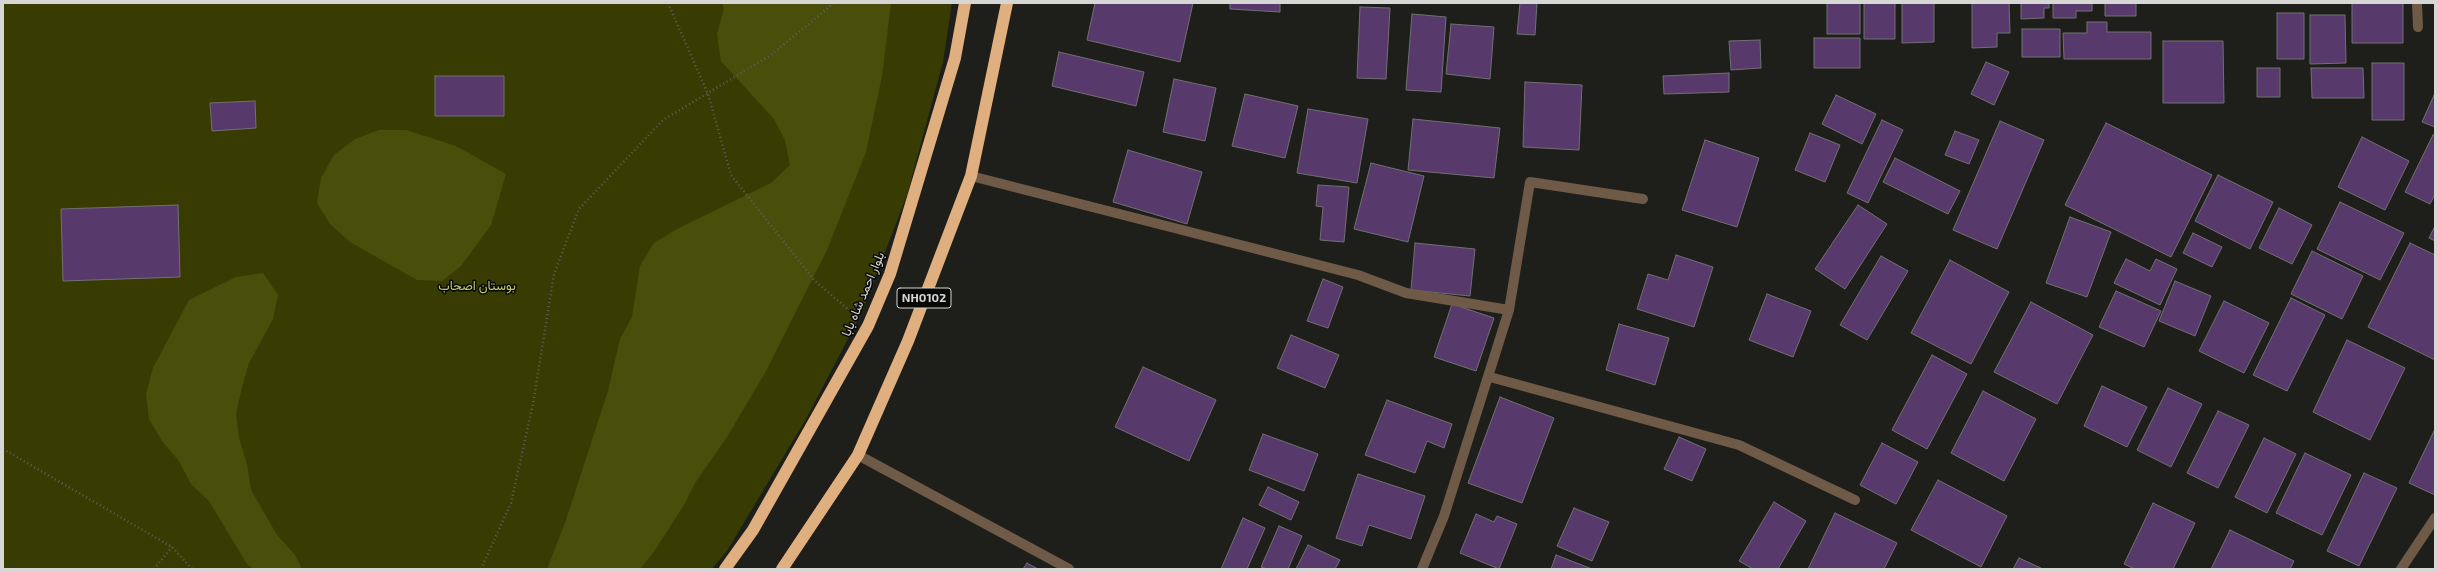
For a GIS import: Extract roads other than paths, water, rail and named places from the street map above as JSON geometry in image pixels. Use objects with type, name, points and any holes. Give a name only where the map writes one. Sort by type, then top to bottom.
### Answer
[{"type":"highway","name":"بلوار احمد شاه بابا","points":[[725,569],[753,530],[868,326],[890,274],[955,58],[965,3]]},
{"type":"highway","name":"NH0102","points":[[782,569],[858,455],[908,341],[970,176],[1007,3]]},
{"type":"street","points":[[2418,3],[2418,28]]},
{"type":"street","points":[[970,176],[1358,275],[1406,293],[1509,310]]},
{"type":"street","points":[[1422,569],[1444,516],[1490,377],[1509,310],[1530,182],[1643,199]]},
{"type":"street","points":[[1490,377],[1739,445],[1856,500]]},
{"type":"street","points":[[858,455],[1069,569]]},
{"type":"street","points":[[2400,569],[2435,518]]},
{"type":"park label","name":"بوستان اصحاب","points":[[477,286]]}]
